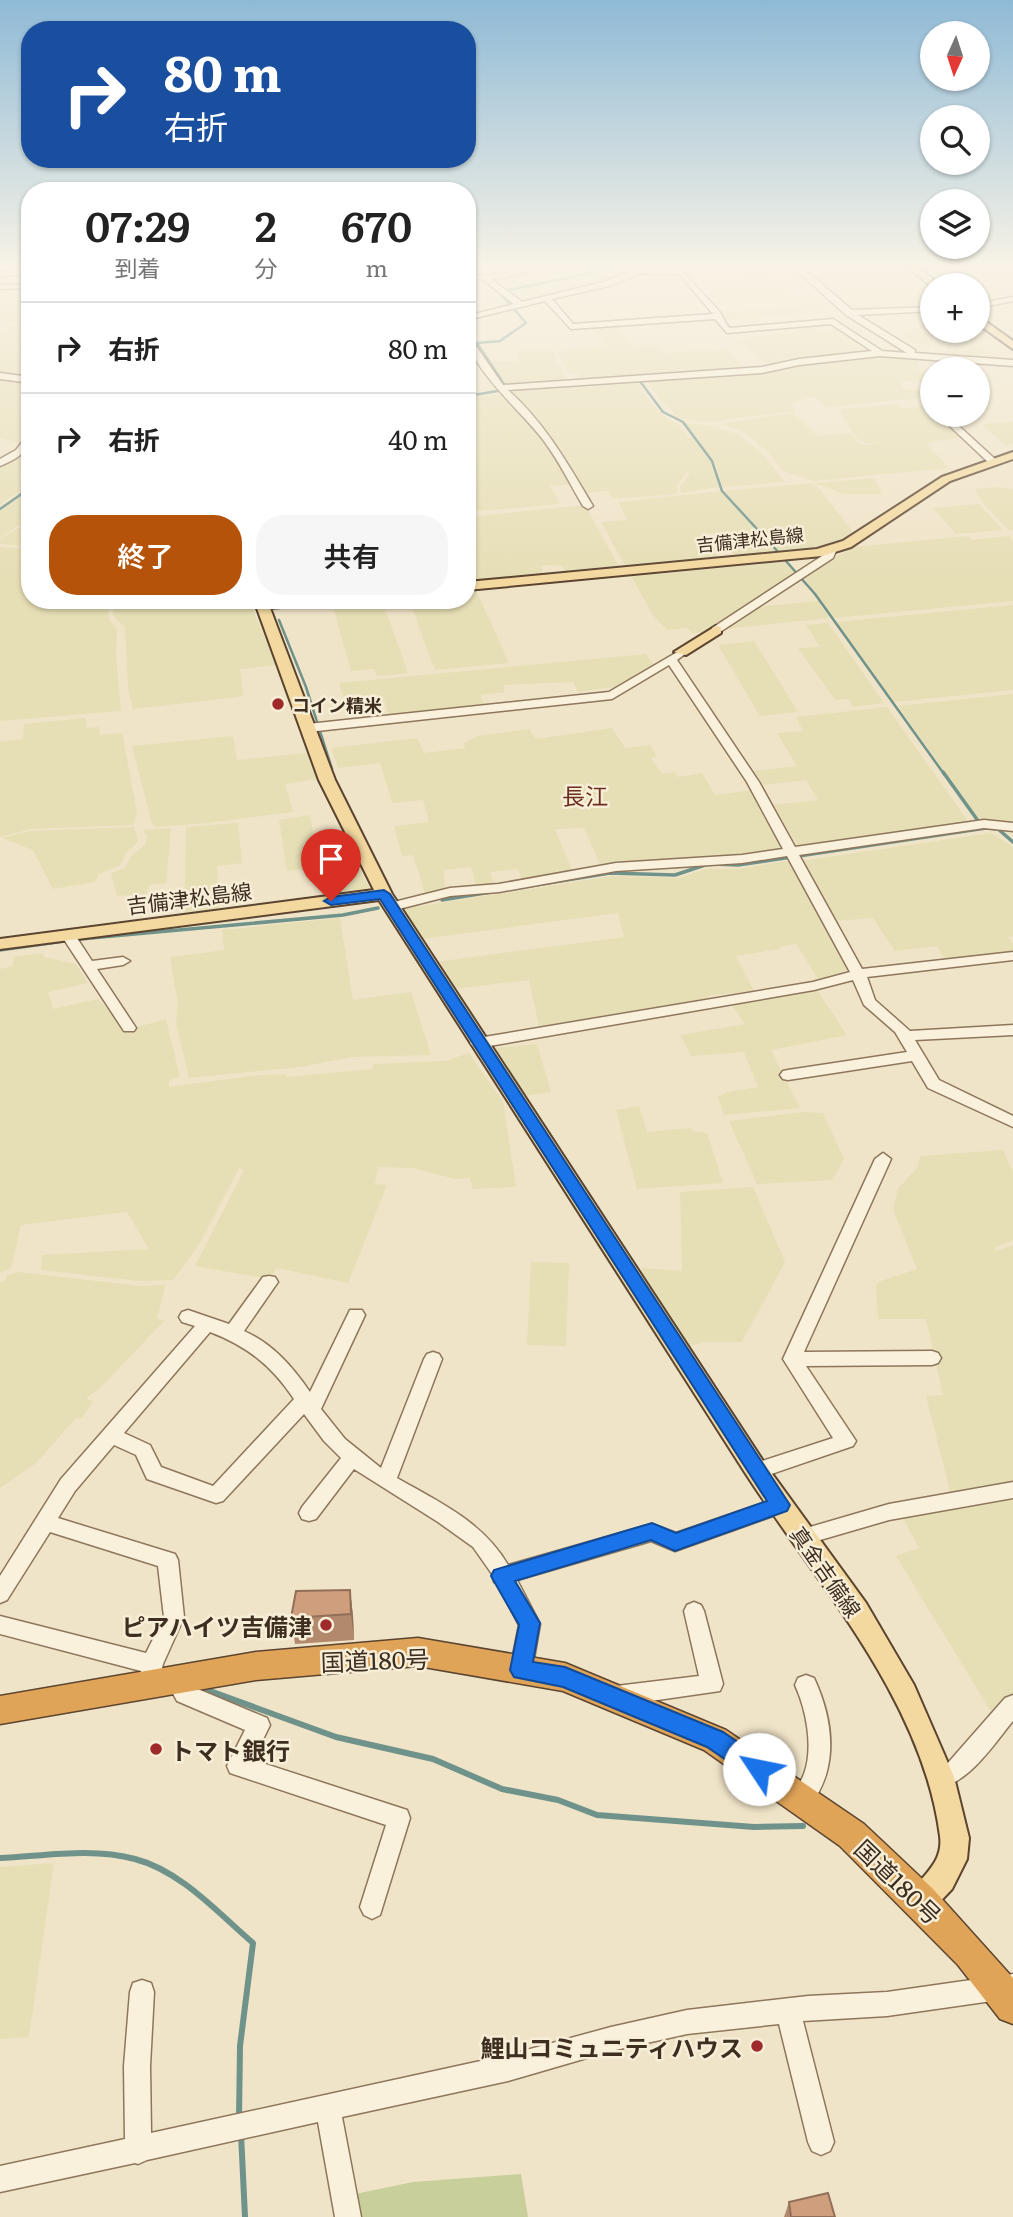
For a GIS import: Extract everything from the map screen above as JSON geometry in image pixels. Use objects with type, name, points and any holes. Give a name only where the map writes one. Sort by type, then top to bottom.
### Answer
[{"type":"highway","name":"国道180号","points":[[0,1710],[160,1676],[418,1652],[565,1677],[715,1740],[803,1799],[852,1835],[921,1900],[1009,1994]]},
{"type":"main road","name":"吉備津松島線","points":[[476,585],[791,557],[832,549],[863,534],[946,479],[1013,455]]},
{"type":"main road","name":"真金吉備線","points":[[263,609],[349,830],[387,901],[757,1471],[857,1612],[905,1693],[940,1777],[956,1838],[953,1859],[942,1879],[921,1900]]},
{"type":"main road","points":[[676,656],[716,631]]},
{"type":"main road","name":"吉備津松島線","points":[[0,944],[387,901]]},
{"type":"street","points":[[491,371],[503,389],[527,412],[550,442],[588,506]]},
{"type":"street","points":[[503,389],[742,371]]},
{"type":"street","points":[[0,376],[21,379]]},
{"type":"street","points":[[956,427],[992,461]]},
{"type":"street","points":[[0,463],[21,450]]},
{"type":"street","points":[[716,631],[829,556],[832,549]]},
{"type":"street","points":[[308,728],[612,695],[676,656],[792,851],[858,974],[869,1002],[905,1036],[928,1079],[940,1089],[1013,1122]]},
{"type":"street","points":[[387,901],[499,888],[616,867],[662,866],[792,851],[984,824],[1013,827]]},
{"type":"street","points":[[68,935],[129,1028]]},
{"type":"street","points":[[478,1043],[803,988],[858,974],[1013,956]]},
{"type":"street","points":[[88,966],[123,961]]},
{"type":"street","points":[[905,1036],[1013,1030]]},
{"type":"street","points":[[788,1075],[916,1056]]},
{"type":"street","points":[[792,1359],[883,1159]]},
{"type":"street","points":[[233,1332],[269,1282]]},
{"type":"street","points":[[111,1436],[143,1450],[154,1473],[216,1496],[307,1406],[356,1315]]},
{"type":"street","points":[[0,1594],[68,1485],[111,1436],[195,1324],[233,1332],[258,1347],[287,1373],[307,1406],[353,1457],[481,1543],[530,1623],[521,1670]]},
{"type":"street","points":[[792,1359],[932,1358]]},
{"type":"street","points":[[386,1480],[433,1359]]},
{"type":"street","points":[[757,1471],[846,1441],[792,1359]]},
{"type":"street","points":[[309,1513],[353,1457]]},
{"type":"street","points":[[803,1537],[889,1511],[1013,1490]]},
{"type":"street","points":[[501,1576],[652,1532],[675,1542],[780,1505]]},
{"type":"street","points":[[45,1522],[168,1560],[174,1617],[160,1676]]},
{"type":"street","points":[[610,1696],[712,1684],[694,1611]]},
{"type":"street","points":[[0,1625],[160,1676],[184,1694],[259,1725],[238,1766],[399,1818],[372,1908]]},
{"type":"street","points":[[803,1799],[817,1770],[818,1739],[812,1696],[806,1685]]},
{"type":"street","points":[[940,1777],[954,1773],[1013,1705]]},
{"type":"street","points":[[138,2151],[137,2066],[142,1992]]},
{"type":"street","points":[[0,2179],[138,2151],[508,2068],[611,2039],[687,2022],[788,2010],[1009,1994]]},
{"type":"street","points":[[788,2010],[821,2142]]},
{"type":"street","points":[[328,2108],[348,2217]]},
{"type":"shaded area","points":[[0,371],[21,371],[21,378],[0,375]]},
{"type":"shaded area","points":[[497,371],[563,371],[569,382],[506,386]]},
{"type":"shaded area","points":[[568,371],[726,371],[583,382],[577,373],[569,374]]},
{"type":"shaded area","points":[[765,371],[920,371],[920,382],[901,381],[903,390],[920,391],[920,398],[827,407],[813,396],[790,404],[795,411],[708,422],[678,418],[661,401],[647,381]]},
{"type":"shaded area","points":[[0,377],[21,380],[21,443],[0,438]]},
{"type":"shaded area","points":[[637,383],[653,405],[668,420],[677,423],[688,437],[674,440],[693,437],[711,462],[720,487],[681,493],[680,486],[689,475],[688,471],[677,486],[678,494],[613,499],[607,491],[584,493],[539,422],[508,392]]},
{"type":"shaded area","points":[[502,393],[542,435],[573,484],[550,486],[560,504],[476,511],[476,397]]},
{"type":"shaded area","points":[[898,404],[901,408],[920,407],[920,427],[953,427],[963,437],[926,443],[949,468],[813,481],[783,471],[767,451],[744,432],[720,424],[793,413],[818,436],[850,433],[859,443],[864,445],[888,442],[867,443],[858,440],[838,409]]},
{"type":"shaded area","points":[[1013,422],[1013,444],[1005,445],[984,427],[990,427],[990,423]]},
{"type":"shaded area","points":[[685,423],[711,426],[738,434],[761,452],[785,482],[723,487],[715,462]]},
{"type":"shaded area","points":[[21,457],[21,490],[0,505],[0,465]]},
{"type":"shaded area","points":[[874,478],[882,494],[844,494],[814,483]]},
{"type":"shaded area","points":[[811,483],[817,486],[854,533],[833,545],[784,556],[724,491]]},
{"type":"shaded area","points":[[975,489],[1013,489],[1013,530],[1009,530],[982,502]]},
{"type":"shaded area","points":[[721,491],[780,556],[739,560],[714,533],[700,534],[722,561],[627,569],[601,522],[627,520],[618,502]]},
{"type":"shaded area","points":[[21,496],[21,524],[0,538],[0,511]]},
{"type":"shaded area","points":[[979,504],[1003,530],[956,534],[933,508]]},
{"type":"shaded area","points":[[585,505],[621,570],[569,575],[562,566],[548,565],[541,567],[545,577],[476,583],[476,516]]},
{"type":"shaded area","points":[[21,526],[21,546],[0,544],[0,539]]},
{"type":"shaded area","points":[[968,536],[971,540],[1009,536],[1013,541],[1013,601],[834,618],[803,576],[853,547]]},
{"type":"shaded area","points":[[0,547],[21,548],[21,609],[108,609],[109,620],[117,629],[116,657],[121,711],[0,721]]},
{"type":"shaded area","points":[[786,562],[797,574],[708,632],[692,633],[687,628],[667,630],[653,615],[631,576]]},
{"type":"shaded area","points":[[476,590],[509,663],[435,670],[412,609],[476,609]]},
{"type":"shaded area","points":[[818,601],[829,618],[724,629],[757,607]]},
{"type":"shaded area","points":[[1013,605],[1013,690],[894,702],[836,622]]},
{"type":"shaded area","points":[[113,609],[253,609],[276,665],[240,669],[243,695],[238,697],[133,709],[128,689],[125,628],[113,615]]},
{"type":"shaded area","points":[[333,609],[385,609],[408,673],[377,676],[374,669],[351,671]]},
{"type":"shaded area","points":[[828,623],[884,703],[853,707],[848,699],[835,700],[798,648],[820,647],[806,625]]},
{"type":"shaded area","points":[[754,641],[798,712],[760,716],[718,645]]},
{"type":"shaded area","points":[[646,654],[656,668],[628,685],[578,692],[573,682],[503,685],[505,692],[480,695],[486,709],[389,719],[385,702],[346,705],[339,683]]},
{"type":"shaded area","points":[[1013,694],[1013,826],[981,823],[898,706]]},
{"type":"shaded area","points":[[887,707],[970,824],[799,849],[774,805],[818,800],[806,780],[763,785],[754,771],[797,766],[777,733],[803,731],[796,717]]},
{"type":"shaded area","points":[[86,718],[86,728],[99,727],[100,735],[122,733],[137,812],[133,825],[31,829],[0,837],[0,742],[23,739],[24,724]]},
{"type":"shaded area","points":[[612,728],[625,748],[650,745],[657,757],[651,758],[662,774],[675,772],[678,777],[702,773],[715,795],[752,790],[786,850],[602,868],[584,828],[555,829],[574,875],[523,883],[518,869],[490,872],[495,886],[477,888],[471,867],[444,870],[445,892],[426,897],[413,855],[402,856],[394,826],[429,822],[423,800],[392,803],[380,763],[338,768],[331,748],[417,738],[424,753],[465,748],[464,743],[478,736],[529,729],[536,739]]},
{"type":"shaded area","points":[[233,736],[237,760],[307,753],[317,779],[285,784],[293,812],[208,823],[157,827],[152,824],[132,746]]},
{"type":"shaded area","points":[[310,815],[316,848],[345,844],[372,892],[324,898],[315,868],[287,871],[279,820]]},
{"type":"shaded area","points":[[238,823],[242,863],[217,866],[219,913],[184,917],[186,827]]},
{"type":"shaded area","points":[[134,827],[138,842],[126,853],[121,865],[99,874],[95,882],[53,889],[33,850],[2,838],[30,831]]},
{"type":"shaded area","points":[[171,828],[166,883],[149,885],[147,894],[117,896],[111,873],[125,868],[131,856],[145,845],[147,836],[143,830]]},
{"type":"shaded area","points":[[991,833],[1013,847],[1013,936],[1008,937],[1013,944],[1013,953],[946,961],[937,946],[895,951],[873,918],[835,921],[801,861]]},
{"type":"shaded area","points":[[793,860],[851,969],[818,979],[796,944],[783,946],[779,949],[736,956],[754,991],[710,995],[708,998],[631,1014],[539,1026],[529,980],[454,989],[435,962],[624,937],[618,913],[421,939],[402,909],[613,876],[679,878],[706,869],[738,869]]},
{"type":"shaded area","points":[[340,918],[353,1000],[411,992],[431,1055],[352,1057],[300,1067],[189,1078],[176,1023],[178,1005],[170,957],[224,950],[222,930]]},
{"type":"shaded area","points":[[43,953],[44,957],[76,964],[88,983],[48,992],[53,1009],[98,999],[127,1030],[166,1019],[180,1077],[169,1080],[169,1087],[251,1076],[286,1074],[287,1077],[372,1069],[374,1064],[445,1061],[469,1053],[503,1102],[516,1187],[473,1189],[470,1178],[455,1179],[413,1168],[378,1167],[375,1184],[387,1185],[348,1283],[277,1268],[269,1279],[195,1266],[244,1170],[239,1168],[200,1243],[173,1280],[138,1281],[41,1270],[42,1255],[149,1249],[127,1212],[21,1225],[11,1268],[0,1272],[0,969],[13,966],[14,957]]},
{"type":"shaded area","points":[[817,990],[847,1035],[771,1050],[800,1108],[724,1115],[718,1097],[728,1092],[758,1087],[744,1052],[691,1056],[680,1035],[745,1024],[731,1004]]},
{"type":"shaded area","points":[[537,1044],[551,1092],[524,1096],[494,1048]]},
{"type":"shaded area","points":[[639,1106],[647,1132],[691,1128],[692,1131],[707,1133],[723,1183],[637,1189],[616,1110]]},
{"type":"shaded area","points":[[803,1112],[823,1113],[844,1159],[832,1180],[757,1184],[729,1121]]},
{"type":"shaded area","points":[[1003,1150],[1013,1172],[1013,1240],[994,1248],[996,1251],[1013,1245],[1013,1488],[960,1497],[950,1491],[926,1396],[943,1395],[926,1319],[878,1319],[876,1286],[878,1282],[917,1269],[893,1209],[898,1189],[918,1167],[920,1156]]},
{"type":"shaded area","points":[[753,1187],[785,1262],[742,1342],[704,1342],[687,1347],[641,1277],[642,1268],[682,1271],[680,1192]]},
{"type":"shaded area","points":[[531,1262],[569,1263],[566,1346],[527,1345]]},
{"type":"shaded area","points":[[18,1272],[140,1286],[165,1285],[157,1319],[165,1320],[100,1388],[86,1398],[93,1402],[82,1418],[76,1418],[36,1463],[0,1488],[0,1282],[6,1280],[6,1276]]},
{"type":"shaded area","points":[[1013,1497],[1013,1694],[997,1721],[896,1556],[919,1548],[902,1516]]},
{"type":"shaded area","points":[[54,1863],[29,2037],[0,2039],[0,1867]]},
{"type":"green space","points":[[521,2174],[528,2217],[359,2217],[355,2194],[413,2182]]},
{"type":"building","points":[[350,1590],[351,1614],[291,1618],[296,1591]]},
{"type":"building","points":[[828,2193],[835,2217],[791,2217],[789,2202]]},
{"type":"waterway","points":[[496,371],[507,389]]},
{"type":"waterway","points":[[639,380],[663,412],[683,422],[712,461],[722,491],[781,555]]},
{"type":"waterway","points":[[593,384],[623,382]]},
{"type":"waterway","points":[[476,395],[504,390]]},
{"type":"waterway","points":[[0,509],[21,494]]},
{"type":"waterway","points":[[786,561],[815,594],[944,774]]},
{"type":"waterway","points":[[279,620],[306,687],[332,769]]},
{"type":"waterway","points":[[943,772],[981,825]]},
{"type":"waterway","points":[[714,864],[738,865],[986,828],[998,829],[1013,842]]},
{"type":"waterway","points":[[442,900],[610,873],[675,875],[705,865]]},
{"type":"waterway","points":[[80,939],[343,915],[378,908]]},
{"type":"waterway","points":[[0,950],[64,941]]},
{"type":"waterway","points":[[199,1687],[336,1737],[433,1759],[502,1789],[558,1800],[597,1815],[754,1827],[803,1826]]},
{"type":"waterway","points":[[0,1858],[85,1853],[135,1859],[152,1865],[183,1883],[253,1943],[240,2046],[239,2118]]},
{"type":"waterway","points":[[241,2134],[245,2217]]},
{"type":"place","name":"コイン精米","points":[[278,704]]},
{"type":"place","name":"ピアハイツ吉備津","points":[[326,1625]]},
{"type":"place","name":"トマト銀行","points":[[156,1749]]},
{"type":"place","name":"鯉山コミュニティハウス","points":[[757,2046]]},
{"type":"district","name":"長江","points":[[585,795]]},
{"type":"route","points":[[331,901],[384,894],[507,1088],[780,1505],[675,1542],[652,1532],[501,1576],[530,1623],[521,1670],[565,1677],[715,1740],[759,1769]]}]
